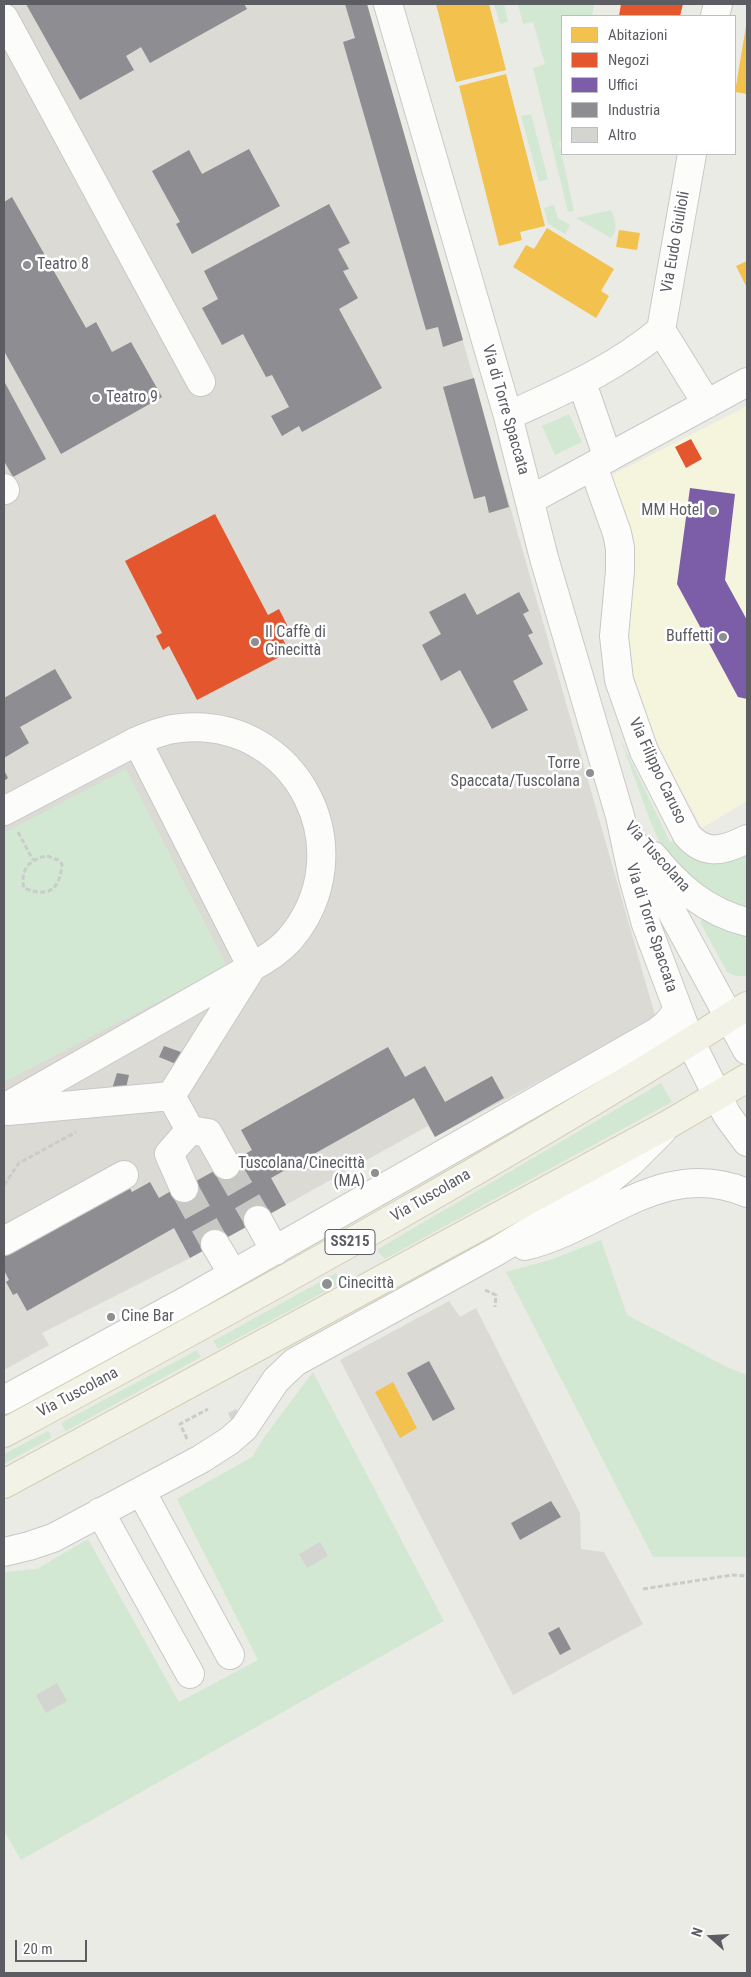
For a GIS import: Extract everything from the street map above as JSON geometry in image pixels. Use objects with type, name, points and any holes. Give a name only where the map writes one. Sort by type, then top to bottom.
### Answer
[{"type":"main road","name":"Via Tuscolana","points":[[4,1433],[209,1322],[429,1197],[738,1012]]},
{"type":"main road","points":[[4,1484],[669,1124],[747,1078]]},
{"type":"street","name":"Via di Torre Spaccata","points":[[388,4],[508,416],[544,558],[620,816],[633,878],[646,924],[690,1041],[716,1096],[732,1123],[747,1142]]},
{"type":"street","points":[[4,18],[201,382]]},
{"type":"street","name":"Via Eudo Giulioli","points":[[661,330],[692,155]]},
{"type":"street","points":[[508,416],[582,383],[620,361],[661,330],[707,404]]},
{"type":"street","points":[[530,500],[747,382]]},
{"type":"street","name":"Via Filippo Caruso","points":[[582,383],[620,548],[620,571],[614,636],[619,680],[644,751],[687,835],[694,843],[714,850],[747,839]]},
{"type":"street","points":[[4,1110],[271,956],[288,941],[312,904],[319,883],[322,861],[321,838],[317,817],[308,796],[296,777],[282,761],[264,747],[245,737],[216,729],[202,727],[180,728],[158,732],[137,741],[5,810]]},
{"type":"street","points":[[137,741],[252,968]]},
{"type":"street","name":"Via di Torre Spaccata","points":[[620,816],[738,1012],[747,1050]]},
{"type":"street","name":"Via Tuscolana","points":[[620,816],[670,876],[692,896],[724,915],[747,922]]},
{"type":"street","points":[[171,1096],[252,968]]},
{"type":"street","name":"Via Tuscolana","points":[[4,1400],[274,1251],[646,1038],[662,1028],[678,1010]]},
{"type":"street","points":[[646,1038],[690,1041]]},
{"type":"street","points":[[4,1110],[171,1096]]},
{"type":"street","points":[[171,1096],[190,1130]]},
{"type":"street","points":[[4,1552],[53,1538],[201,1459],[236,1435],[251,1419],[276,1380],[295,1362],[497,1251],[608,1181],[631,1162],[669,1124]]},
{"type":"street","points":[[190,1130],[208,1132],[226,1165]]},
{"type":"street","points":[[184,1188],[169,1154],[190,1130]]},
{"type":"street","points":[[4,1241],[124,1175]]},
{"type":"street","points":[[497,1251],[524,1247],[558,1236],[641,1195],[671,1185],[695,1182],[715,1183],[747,1193]]},
{"type":"street","points":[[258,1220],[274,1251]]},
{"type":"street","points":[[214,1244],[233,1274]]},
{"type":"street","points":[[141,1491],[230,1656]]},
{"type":"street","points":[[100,1512],[190,1674]]},
{"type":"path","points":[[5,810],[34,860]]},
{"type":"path","points":[[47,856],[58,860],[62,864],[59,882],[52,889],[43,893],[24,888],[22,878],[26,867],[34,860],[47,856]]},
{"type":"path","points":[[4,1185],[19,1163],[78,1130]]},
{"type":"path","points":[[485,1290],[496,1295],[495,1307]]},
{"type":"path","points":[[187,1420],[208,1409]]},
{"type":"path","points":[[642,1589],[732,1575],[747,1576]]},
{"type":"shaded area","points":[[4,4],[367,4],[656,1019],[435,1137],[428,1126],[190,1258],[42,1333],[49,1345],[4,1370]]},
{"type":"shaded area","points":[[494,4],[504,4],[508,22],[500,24]]},
{"type":"shaded area","points":[[518,4],[594,4],[592,15],[561,15],[561,141],[559,142],[574,211],[568,212],[533,68],[545,64],[533,22],[523,24]]},
{"type":"shaded area","points":[[531,114],[548,179],[539,182],[521,116]]},
{"type":"shaded area","points":[[554,205],[558,218],[570,225],[565,234],[548,224],[544,208]]},
{"type":"shaded area","points":[[611,210],[616,228],[611,238],[576,218]]},
{"type":"shaded area","points":[[747,406],[747,801],[702,828],[644,720],[631,674],[610,476]]},
{"type":"shaded area","points":[[569,414],[582,442],[555,455],[542,426]]},
{"type":"shaded area","points":[[620,738],[670,842],[680,835],[703,856],[716,862],[733,860],[745,855],[747,858],[747,910],[708,893],[671,857],[659,841]]},
{"type":"shaded area","points":[[126,769],[227,966],[4,1082],[4,833]]},
{"type":"shaded area","points":[[704,918],[747,934],[747,976],[736,976],[727,972],[700,922]]},
{"type":"shaded area","points":[[661,1083],[672,1102],[385,1259],[378,1252],[378,1249]]},
{"type":"shaded area","points":[[601,1240],[627,1315],[729,1368],[747,1375],[747,1557],[653,1557],[506,1272],[553,1259]]},
{"type":"shaded area","points":[[336,1273],[341,1283],[218,1349],[213,1341]]},
{"type":"shaded area","points":[[449,1301],[460,1317],[476,1308],[580,1513],[581,1549],[604,1552],[643,1624],[513,1695],[340,1360]]},
{"type":"shaded area","points":[[197,1350],[201,1357],[66,1431],[61,1423]]},
{"type":"shaded area","points":[[313,1372],[444,1621],[21,1860],[4,1831],[4,1572],[37,1569],[88,1539],[179,1702],[258,1660],[177,1499],[252,1457],[265,1436]]},
{"type":"shaded area","points":[[48,1431],[51,1438],[4,1464],[4,1454]]},
{"type":"building: Abitazioni","points":[[436,4],[489,4],[506,70],[456,82]]},
{"type":"building: Abitazioni","points":[[747,26],[747,94],[736,92]]},
{"type":"building: Abitazioni","points":[[506,74],[545,226],[520,232],[522,240],[499,246],[459,86]]},
{"type":"building: Abitazioni","points":[[547,228],[614,269],[601,291],[609,296],[596,318],[513,267],[526,245],[534,249]]},
{"type":"building: Abitazioni","points":[[619,230],[640,233],[637,250],[616,247]]},
{"type":"building: Abitazioni","points":[[747,261],[747,288],[736,266]]},
{"type":"building: Abitazioni","points":[[393,1382],[417,1428],[400,1438],[375,1392]]},
{"type":"building: Negozi","points":[[621,4],[683,4],[680,15],[619,15]]},
{"type":"building: Negozi","points":[[691,439],[702,459],[686,468],[675,447]]},
{"type":"building: Negozi","points":[[215,514],[268,615],[279,609],[291,633],[282,637],[289,652],[197,700],[169,646],[163,650],[156,636],[162,633],[125,561]]},
{"type":"building: Uffici","points":[[690,488],[735,494],[725,580],[747,620],[747,699],[738,697],[677,584]]},
{"type":"building: Industria","points":[[26,4],[244,4],[247,9],[150,63],[141,47],[126,56],[134,70],[80,100]]},
{"type":"building: Industria","points":[[345,4],[367,4],[463,340],[443,347],[438,327],[426,330],[343,42],[355,38]]},
{"type":"building: Industria","points":[[249,149],[280,206],[192,254],[176,224],[180,222],[152,171],[189,150],[202,174]]},
{"type":"building: Industria","points":[[12,197],[86,328],[96,322],[112,352],[131,342],[162,397],[61,454],[4,351],[4,202]]},
{"type":"building: Industria","points":[[329,204],[350,243],[338,249],[349,269],[343,271],[358,298],[339,309],[382,388],[302,432],[299,426],[282,436],[271,416],[289,407],[272,375],[266,377],[243,334],[222,345],[202,308],[218,299],[204,271]]},
{"type":"building: Industria","points":[[474,378],[509,507],[489,513],[485,496],[474,499],[443,387]]},
{"type":"building: Industria","points":[[4,381],[46,459],[13,477],[4,461]]},
{"type":"building: Industria","points":[[519,592],[529,611],[523,614],[533,633],[528,635],[543,664],[513,681],[528,710],[492,729],[460,670],[441,681],[422,645],[441,634],[429,612],[465,593],[477,615]]},
{"type":"building: Industria","points":[[55,669],[72,698],[20,727],[29,743],[4,758],[4,698]]},
{"type":"building: Industria","points":[[4,770],[8,778],[4,781]]},
{"type":"building: Industria","points":[[164,1046],[181,1052],[176,1064],[159,1057]]},
{"type":"building: Industria","points":[[388,1047],[405,1077],[425,1066],[445,1102],[492,1076],[504,1098],[435,1137],[414,1098],[271,1178],[286,1205],[190,1258],[174,1228],[27,1311],[17,1293],[13,1295],[6,1282],[9,1280],[4,1270],[4,1257],[129,1187],[132,1192],[150,1182],[159,1198],[176,1188],[178,1191],[252,1150],[241,1130]]},
{"type":"building: Industria","points":[[117,1073],[129,1075],[125,1092],[112,1089]]},
{"type":"building: Industria","points":[[429,1361],[455,1409],[433,1421],[407,1373]]},
{"type":"building: Industria","points":[[551,1501],[561,1517],[520,1540],[511,1523]]},
{"type":"building: Industria","points":[[559,1627],[571,1649],[560,1655],[548,1633]]},
{"type":"building: Altro","points":[[362,1171],[364,1174],[351,1181],[350,1178]]},
{"type":"building: Altro","points":[[236,1409],[240,1417],[232,1421],[228,1413]]},
{"type":"building: Altro","points":[[320,1542],[328,1556],[307,1568],[299,1554]]},
{"type":"building: Altro","points":[[57,1683],[67,1701],[46,1713],[36,1695]]},
{"type":"tunnel","points":[[226,1165],[258,1220]]},
{"type":"tunnel","points":[[184,1188],[215,1244]]},
{"type":"place","name":"Teatro 8","points":[[27,265]]},
{"type":"place","name":"Teatro 9","points":[[96,398]]},
{"type":"place","name":"MM Hotel","points":[[713,511]]},
{"type":"place","name":"Buffetti","points":[[723,637]]},
{"type":"place","name":"Il Caffè di Cinecittà","points":[[255,642]]},
{"type":"place","name":"Torre Spaccata/Tuscolana","points":[[590,773]]},
{"type":"place","name":"Tuscolana/Cinecittà (MA)","points":[[375,1173]]},
{"type":"place","name":"Cinecittà","points":[[327,1284]]},
{"type":"place","name":"Cine Bar","points":[[111,1317]]}]
